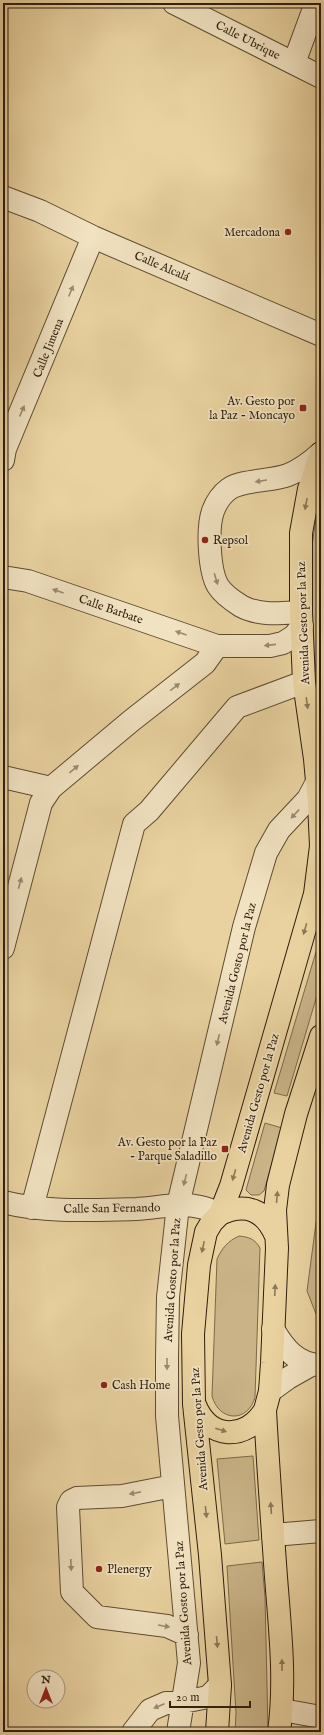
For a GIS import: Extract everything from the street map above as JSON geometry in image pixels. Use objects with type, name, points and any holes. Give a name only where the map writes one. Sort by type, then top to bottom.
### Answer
[{"type":"main road","name":"Avenida Gesto por la Paz","points":[[217,1732],[220,1685],[210,1554],[194,1404],[193,1334],[199,1265],[206,1232],[212,1222],[220,1214],[231,1186],[315,894],[321,846],[317,782],[304,682],[301,619],[301,533],[309,489],[321,453]]},
{"type":"main road","points":[[279,1732],[282,1710],[282,1654],[273,1535],[268,1400],[277,1248],[276,1210],[278,1185],[296,1114],[321,1036]]},
{"type":"main road","points":[[220,1214],[231,1209],[242,1208],[254,1210],[264,1216],[272,1225],[276,1236]]},
{"type":"main road","points":[[194,1404],[206,1423],[216,1430],[228,1433],[240,1432],[250,1427],[259,1419],[268,1400]]},
{"type":"street","name":"Calle Ubrique","points":[[174,3],[321,77]]},
{"type":"street","points":[[294,63],[316,3]]},
{"type":"street","name":"Calle Alcalá","points":[[3,197],[40,211],[93,237],[321,335]]},
{"type":"street","name":"Calle Jimena","points":[[3,460],[5,450],[93,237]]},
{"type":"street","points":[[301,619],[257,612],[242,607],[229,598],[218,586],[212,566],[210,525],[213,511],[220,498],[230,488],[288,475],[307,466],[321,453]]},
{"type":"street","name":"Calle Barbate","points":[[3,577],[28,581],[217,646],[270,646],[283,643],[294,636],[301,619]]},
{"type":"street","points":[[3,948],[42,803],[52,788],[131,721],[204,663],[217,646]]},
{"type":"street","points":[[32,1208],[134,824],[149,811],[237,707],[304,682]]},
{"type":"street","points":[[3,777],[52,788]]},
{"type":"street","name":"Avenida Gosto por la Paz","points":[[178,1732],[190,1663],[166,1416],[166,1357],[168,1297],[178,1205],[244,927],[266,853],[279,830],[308,799],[317,782]]},
{"type":"street","name":"Calle San Fernando","points":[[3,1202],[32,1208],[89,1210],[154,1208],[178,1205],[200,1206],[220,1214]]},
{"type":"street","points":[[273,1329],[283,1346],[294,1357],[316,1365]]},
{"type":"street","points":[[268,1400],[288,1378],[316,1365]]},
{"type":"street","points":[[173,1486],[122,1496],[77,1498],[71,1501],[68,1507],[72,1592],[97,1617],[167,1626],[187,1635]]},
{"type":"street","points":[[273,1535],[321,1531]]},
{"type":"street","points":[[133,1732],[150,1710],[166,1703],[183,1702],[208,1697],[220,1685]]},
{"type":"street","points":[[282,1710],[321,1717]]},
{"type":"shaded area","points":[[321,500],[321,711],[309,615],[308,575],[317,510]]},
{"type":"shaded area","points":[[321,935],[321,982],[287,1096],[274,1093]]},
{"type":"shaded area","points":[[265,1123],[282,1128],[264,1191],[259,1195],[251,1195],[246,1190]]},
{"type":"shaded area","points":[[321,1185],[321,1316],[316,1314],[307,1291]]},
{"type":"shaded area","points":[[239,1236],[251,1239],[256,1242],[260,1248],[255,1397],[246,1411],[240,1415],[234,1416],[227,1415],[221,1411],[216,1405],[212,1396],[217,1259],[226,1245]]},
{"type":"shaded area","points":[[253,1456],[259,1540],[225,1544],[217,1459]]},
{"type":"shaded area","points":[[262,1562],[265,1597],[268,1731],[235,1732],[236,1713],[227,1566]]},
{"type":"place","name":"Mercadona","points":[[288,232]]},
{"type":"place","name":"Av. Gesto por la Paz - Moncayo","points":[[303,408]]},
{"type":"place","name":"Repsol","points":[[205,540]]},
{"type":"place","name":"Av. Gesto por la Paz - Parque Saladillo","points":[[225,1149]]},
{"type":"place","name":"Cash Home","points":[[104,1385]]},
{"type":"place","name":"Plenergy","points":[[99,1569]]}]
